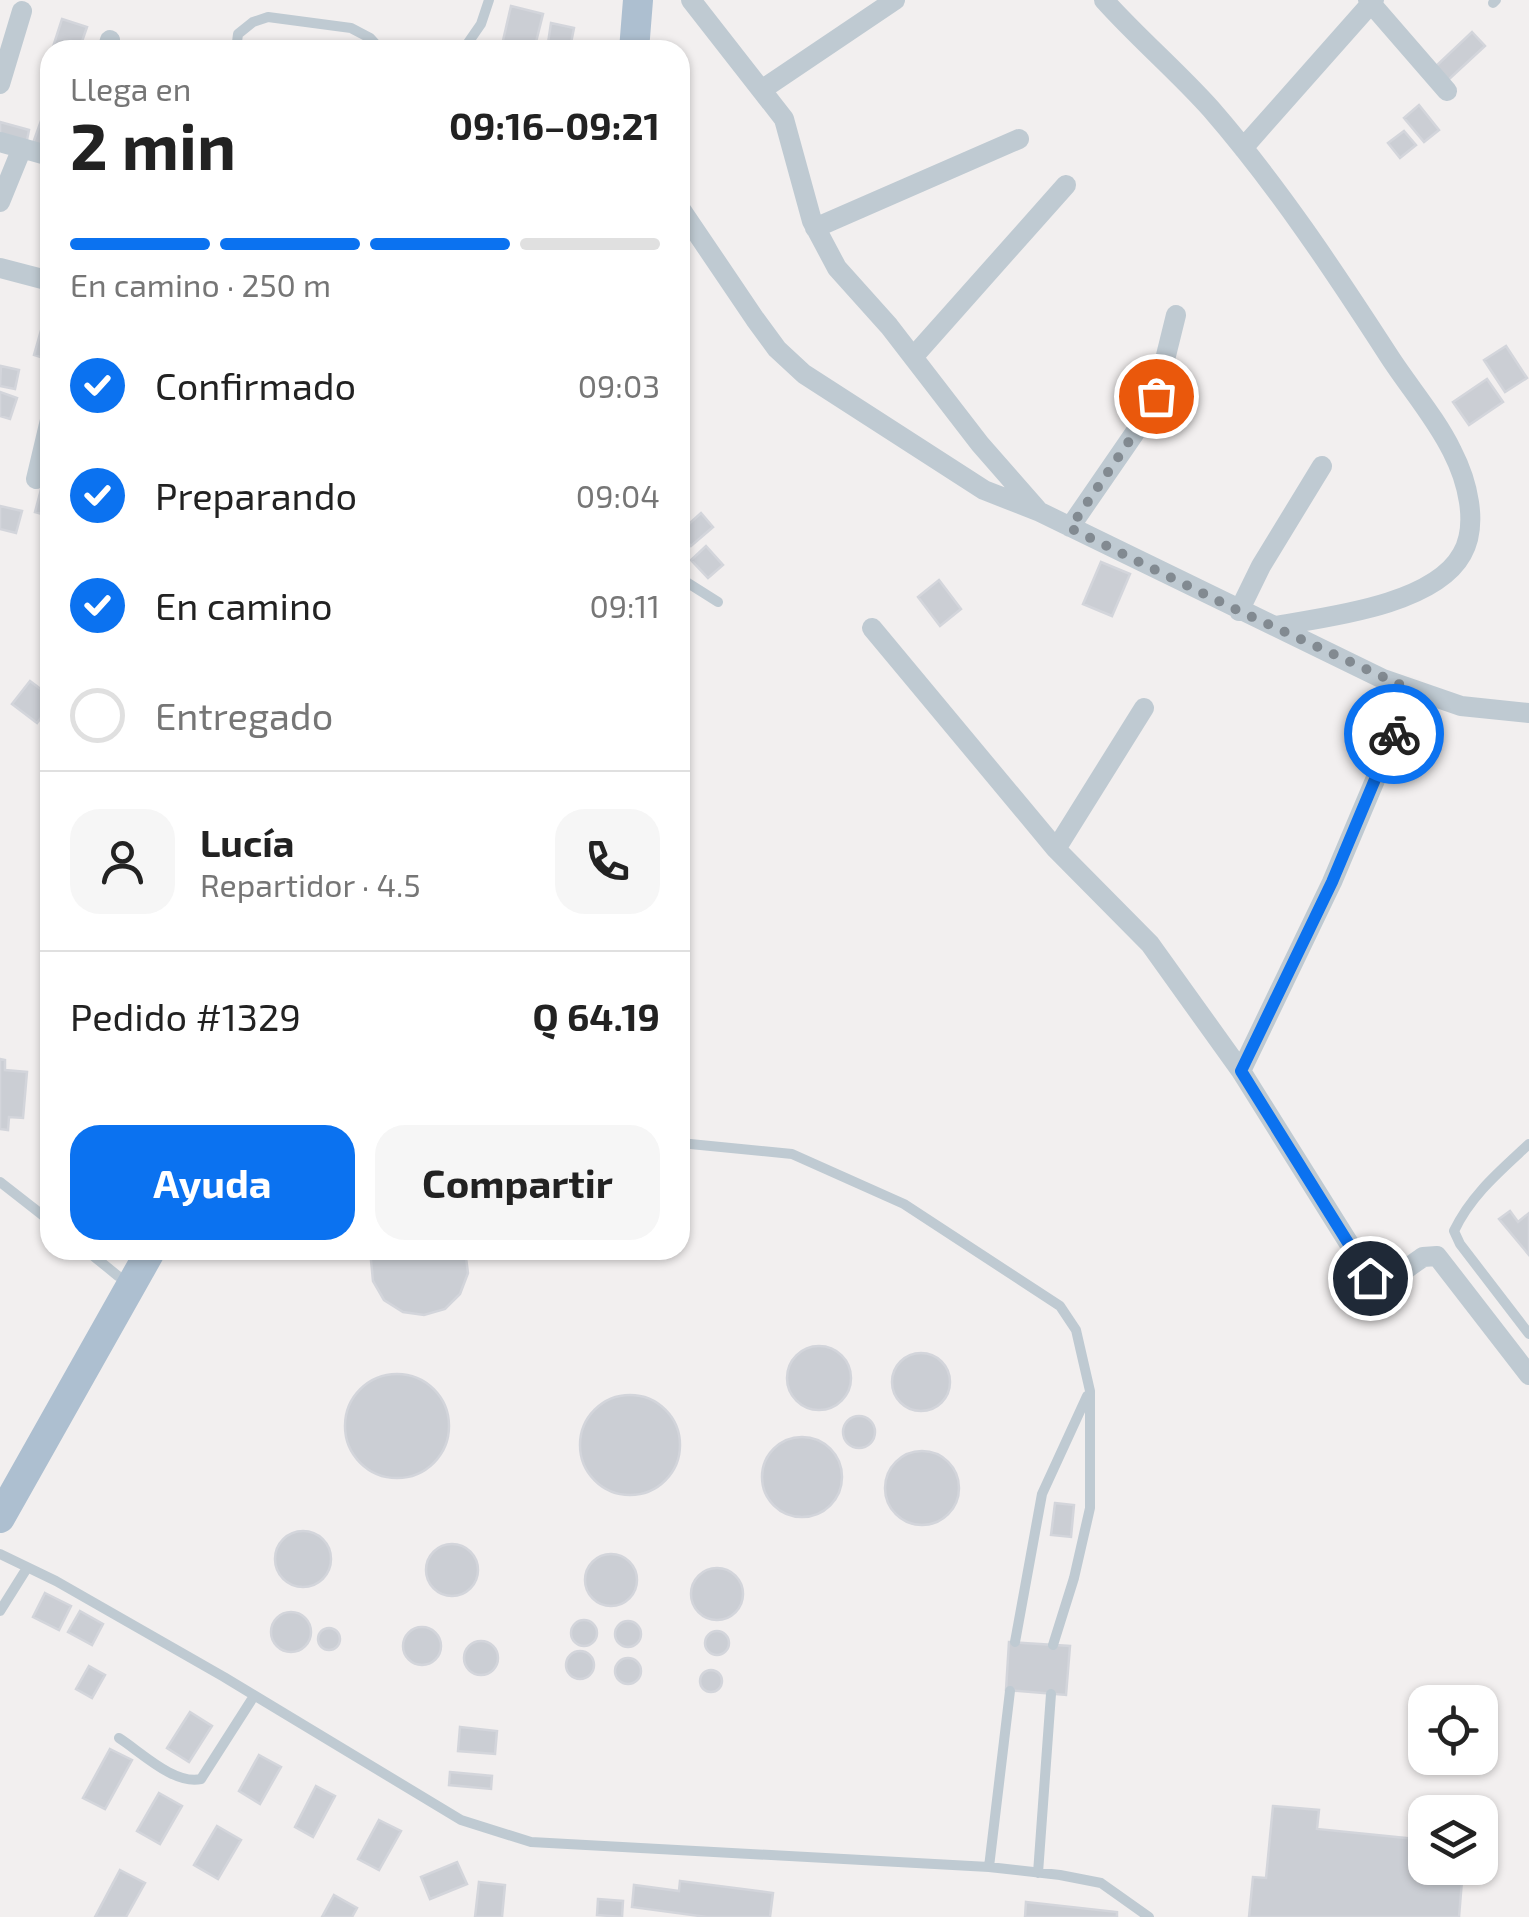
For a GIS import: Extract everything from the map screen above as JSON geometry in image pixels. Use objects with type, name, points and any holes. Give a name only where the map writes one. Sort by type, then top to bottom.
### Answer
[{"type":"main road","points":[[619,40],[622,0]]},
{"type":"main road","points":[[635,40],[637,0]]},
{"type":"main road","points":[[0,1518],[145,1260]]},
{"type":"main road","points":[[0,1484],[125,1263]]},
{"type":"street","points":[[692,0],[784,119],[815,228],[838,268],[1040,512]]},
{"type":"street","points":[[763,88],[895,0]]},
{"type":"street","points":[[1104,0],[1208,106],[1330,265],[1452,450],[1468,492],[1468,542],[1460,558],[1415,592],[1350,614],[1275,626]]},
{"type":"street","points":[[1243,148],[1371,1],[1447,91]]},
{"type":"street","points":[[0,84],[22,11]]},
{"type":"street","points":[[815,228],[1019,139]]},
{"type":"street","points":[[0,142],[40,153]]},
{"type":"street","points":[[0,202],[22,148]]},
{"type":"street","points":[[914,356],[1066,185]]},
{"type":"street","points":[[690,223],[777,350],[804,374],[984,490],[1040,512],[1382,679],[1462,706],[1529,714]]},
{"type":"street","points":[[0,268],[40,278]]},
{"type":"street","points":[[1070,528],[1156,396],[1176,315]]},
{"type":"street","points":[[36,479],[40,462]]},
{"type":"street","points":[[1239,611],[1260,566],[1322,466]]},
{"type":"street","points":[[872,628],[1056,850],[1150,944],[1241,1071],[1375,1285],[1382,1286],[1423,1256],[1437,1256],[1529,1375]]},
{"type":"street","points":[[1241,1071],[1332,882],[1412,690]]},
{"type":"street","points":[[1056,850],[1144,708]]},
{"type":"lane","points":[[470,40],[481,24],[489,0]]},
{"type":"lane","points":[[237,40],[238,34],[253,22],[268,17],[351,28],[372,40]]},
{"type":"lane","points":[[690,584],[718,602]]},
{"type":"lane","points":[[690,1144],[792,1154],[904,1204],[1060,1306],[1076,1330],[1090,1391],[1090,1508],[1053,1645]]},
{"type":"lane","points":[[1529,1144],[1486,1184],[1454,1231],[1529,1334]]},
{"type":"lane","points":[[0,1182],[40,1213]]},
{"type":"lane","points":[[1015,1642],[1042,1494],[1090,1391]]},
{"type":"lane","points":[[0,1554],[56,1581],[461,1820],[531,1842],[1038,1873],[1100,1883],[1148,1917]]},
{"type":"lane","points":[[0,1611],[27,1568]]},
{"type":"lane","points":[[989,1867],[1010,1690]]},
{"type":"lane","points":[[1038,1873],[1051,1694]]},
{"type":"lane","points":[[119,1738],[175,1775],[190,1781],[201,1778],[254,1696]]},
{"type":"building","points":[[511,6],[543,14],[536,40],[503,40]]},
{"type":"building","points":[[62,19],[87,27],[82,40],[55,40]]},
{"type":"building","points":[[551,23],[574,28],[572,40],[548,40]]},
{"type":"building","points":[[1472,32],[1485,46],[1447,81],[1434,68]]},
{"type":"building","points":[[1419,105],[1439,130],[1424,142],[1404,118]]},
{"type":"building","points":[[0,122],[29,130],[26,145],[0,138]]},
{"type":"building","points":[[40,124],[40,146],[33,143]]},
{"type":"building","points":[[1404,131],[1416,145],[1400,158],[1388,143]]},
{"type":"building","points":[[40,334],[40,357],[34,355]]},
{"type":"building","points":[[1506,346],[1527,378],[1505,392],[1484,360]]},
{"type":"building","points":[[1,366],[19,370],[15,389],[0,386]]},
{"type":"building","points":[[1487,379],[1503,402],[1469,425],[1453,402]]},
{"type":"building","points":[[0,392],[17,398],[10,419],[0,416]]},
{"type":"building","points":[[0,506],[22,511],[16,533],[0,529]]},
{"type":"building","points":[[701,513],[713,527],[691,546],[690,523]]},
{"type":"building","points":[[706,546],[723,565],[708,578],[691,560]]},
{"type":"building","points":[[1101,562],[1130,574],[1112,616],[1083,604]]},
{"type":"building","points":[[939,580],[961,609],[940,626],[918,597]]},
{"type":"building","points":[[30,681],[40,688],[37,723],[12,704]]},
{"type":"building","points":[[0,1059],[5,1060],[5,1070],[27,1072],[23,1118],[9,1117],[8,1130],[0,1129]]},
{"type":"building","points":[[1510,1211],[1518,1222],[1529,1213],[1529,1255],[1499,1219]]},
{"type":"building","points":[[371,1260],[466,1260],[468,1273],[460,1294],[445,1309],[424,1315],[403,1312],[384,1300],[373,1281]]},
{"type":"building","points":[[819,1346],[842,1355],[851,1378],[842,1401],[819,1410],[796,1401],[787,1378],[796,1355]]},
{"type":"building","points":[[921,1353],[941,1362],[950,1382],[941,1402],[921,1411],[901,1402],[892,1382],[901,1362]]},
{"type":"building","points":[[397,1374],[417,1378],[434,1389],[445,1406],[449,1426],[445,1446],[434,1463],[417,1474],[397,1478],[377,1474],[360,1463],[349,1446],[345,1426],[349,1406],[360,1389],[377,1378]]},
{"type":"building","points":[[630,1395],[649,1399],[665,1410],[676,1426],[680,1445],[676,1464],[665,1480],[649,1491],[630,1495],[611,1491],[595,1480],[584,1464],[580,1445],[584,1426],[595,1410],[611,1399]]},
{"type":"building","points":[[859,1416],[870,1421],[875,1432],[870,1443],[859,1448],[848,1443],[843,1432],[848,1421]]},
{"type":"building","points":[[802,1437],[817,1440],[830,1449],[839,1462],[839,1492],[830,1505],[817,1514],[802,1517],[787,1514],[774,1505],[765,1492],[762,1477],[765,1462],[774,1449],[787,1440]]},
{"type":"building","points":[[922,1451],[948,1462],[959,1488],[948,1514],[922,1525],[896,1514],[885,1488],[896,1462]]},
{"type":"building","points":[[1055,1503],[1074,1505],[1071,1537],[1051,1535]]},
{"type":"building","points":[[303,1531],[323,1539],[331,1559],[323,1579],[303,1587],[283,1579],[275,1559],[283,1539]]},
{"type":"building","points":[[452,1544],[471,1551],[478,1570],[471,1589],[452,1596],[433,1589],[426,1570],[433,1551]]},
{"type":"building","points":[[611,1554],[629,1562],[637,1580],[629,1598],[611,1606],[593,1598],[585,1580],[593,1562]]},
{"type":"building","points":[[717,1568],[736,1575],[743,1594],[736,1613],[717,1620],[698,1613],[691,1594],[698,1575]]},
{"type":"building","points":[[45,1593],[71,1606],[59,1630],[33,1617]]},
{"type":"building","points":[[80,1611],[103,1624],[92,1645],[68,1632]]},
{"type":"building","points":[[291,1612],[305,1618],[311,1632],[305,1646],[291,1652],[277,1646],[271,1632],[277,1618]]},
{"type":"building","points":[[584,1620],[593,1624],[597,1633],[593,1642],[584,1646],[575,1642],[571,1633],[575,1624]]},
{"type":"building","points":[[628,1621],[637,1625],[641,1634],[637,1643],[628,1647],[619,1643],[615,1634],[619,1625]]},
{"type":"building","points":[[422,1627],[435,1633],[441,1646],[435,1659],[422,1665],[409,1659],[403,1646],[409,1633]]},
{"type":"building","points":[[329,1628],[337,1631],[337,1647],[329,1650],[321,1647],[318,1639],[321,1631]]},
{"type":"building","points":[[712,1631],[722,1631],[729,1643],[722,1655],[712,1655],[705,1648],[705,1638]]},
{"type":"building","points":[[481,1641],[493,1646],[498,1658],[493,1670],[481,1675],[469,1670],[464,1658],[469,1646]]},
{"type":"building","points":[[1009,1642],[1070,1646],[1066,1695],[1006,1690]]},
{"type":"building","points":[[580,1651],[590,1655],[594,1665],[590,1675],[580,1679],[570,1675],[566,1665],[570,1655]]},
{"type":"building","points":[[628,1658],[637,1662],[641,1671],[637,1680],[628,1684],[619,1680],[615,1671],[619,1662]]},
{"type":"building","points":[[89,1666],[105,1675],[92,1698],[76,1689]]},
{"type":"building","points":[[707,1670],[715,1670],[722,1681],[715,1692],[707,1692],[700,1685],[700,1677]]},
{"type":"building","points":[[190,1712],[212,1726],[189,1762],[167,1748]]},
{"type":"building","points":[[460,1727],[497,1731],[495,1754],[458,1751]]},
{"type":"building","points":[[110,1749],[132,1760],[105,1809],[83,1798]]},
{"type":"building","points":[[259,1755],[281,1767],[260,1804],[239,1791]]},
{"type":"building","points":[[450,1772],[492,1776],[491,1789],[449,1785]]},
{"type":"building","points":[[316,1786],[335,1796],[313,1837],[295,1827]]},
{"type":"building","points":[[159,1793],[182,1806],[160,1844],[137,1831]]},
{"type":"building","points":[[1273,1806],[1319,1810],[1317,1829],[1408,1838],[1408,1885],[1462,1885],[1459,1917],[1249,1917],[1253,1877],[1266,1878]]},
{"type":"building","points":[[379,1820],[401,1831],[379,1870],[358,1859]]},
{"type":"building","points":[[217,1826],[241,1840],[218,1879],[194,1865]]},
{"type":"building","points":[[457,1862],[467,1884],[430,1899],[421,1877]]},
{"type":"building","points":[[120,1870],[145,1883],[126,1917],[95,1917]]},
{"type":"building","points":[[680,1881],[773,1893],[770,1917],[707,1917],[632,1907],[634,1885],[679,1891]]},
{"type":"building","points":[[479,1882],[505,1885],[502,1917],[475,1917]]},
{"type":"building","points":[[334,1895],[357,1908],[352,1917],[322,1917]]},
{"type":"building","points":[[598,1899],[623,1901],[622,1917],[597,1915]]},
{"type":"building","points":[[1026,1902],[1117,1912],[1117,1917],[1025,1917]]},
{"type":"way so far","points":[[1156,396],[1070,528],[1412,690],[1394,734]]},
{"type":"route","points":[[1370,1278],[1241,1071],[1332,882],[1394,734]]}]
